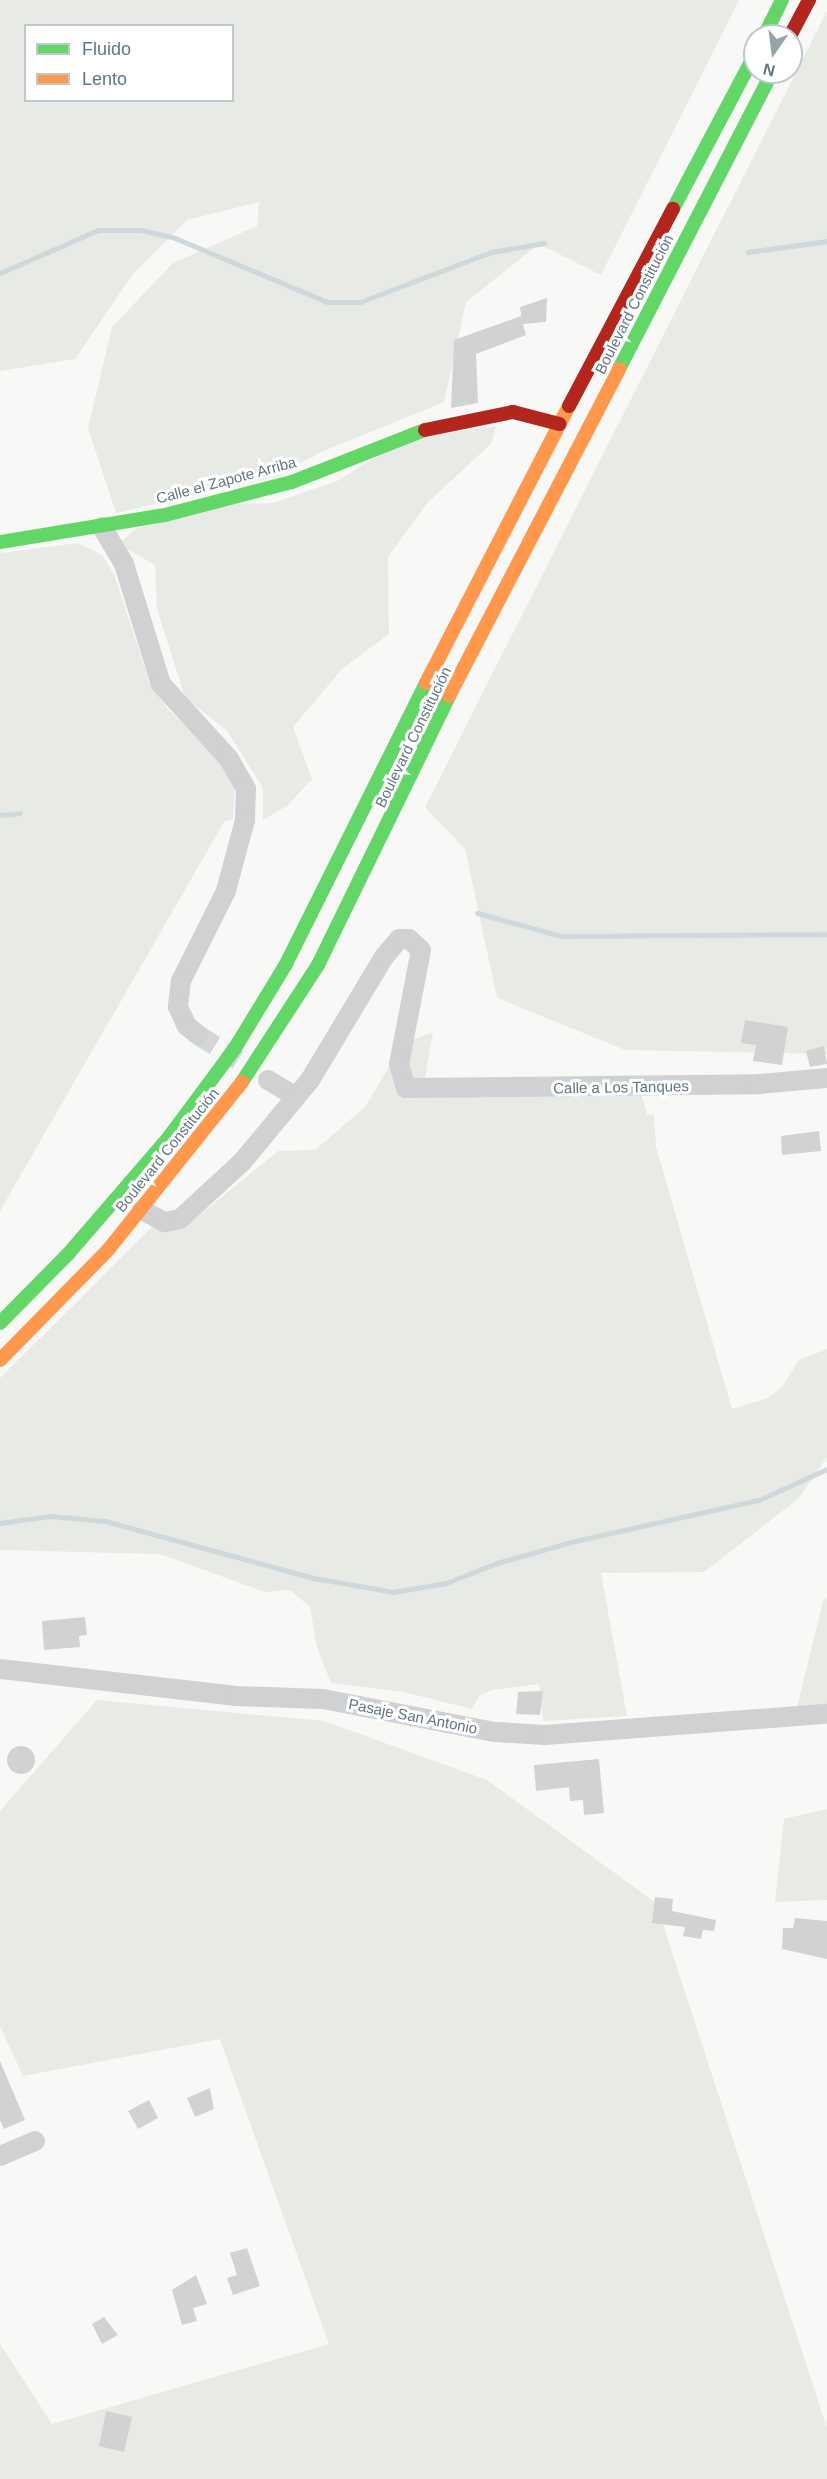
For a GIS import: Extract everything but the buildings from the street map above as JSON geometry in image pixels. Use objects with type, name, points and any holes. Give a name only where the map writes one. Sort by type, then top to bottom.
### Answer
[{"type":"main road","points":[[770,24],[782,0]]},
{"type":"main road","points":[[796,24],[809,0]]},
{"type":"main road","name":"Boulevard Constitución","points":[[0,1323],[109,1209],[235,1048],[332,880],[559,424],[743,77]]},
{"type":"main road","name":"Boulevard Constitución","points":[[0,1360],[142,1210],[257,1061],[318,965],[446,704],[766,84]]},
{"type":"main road","name":"Calle el Zapote Arriba","points":[[0,542],[102,527],[292,482],[385,441],[432,428],[513,412],[559,424]]},
{"type":"street","points":[[102,527],[124,564],[160,684],[229,759],[246,789],[245,820],[226,891],[181,981],[178,1007],[187,1026],[198,1035]]},
{"type":"street","name":"Calle a Los Tanques","points":[[296,1097],[390,946],[409,939],[421,950],[420,970],[399,1075],[401,1084],[415,1090],[759,1084],[827,1078]]},
{"type":"street","points":[[142,1210],[165,1222],[180,1219],[242,1162],[296,1097],[268,1080]]},
{"type":"street","name":"Pasaje San Antonio","points":[[0,1669],[224,1695],[324,1699],[495,1732],[545,1735],[827,1714]]},
{"type":"street","points":[[0,2156],[35,2141]]},
{"type":"shaded area","points":[[0,0],[739,0],[601,275],[539,244],[466,302],[444,402],[319,453],[279,476],[116,513],[88,428],[112,327],[173,263],[257,226],[259,202],[187,220],[133,274],[75,359],[0,371]]},
{"type":"shaded area","points":[[827,11],[827,1054],[625,1050],[497,998],[465,849],[425,807],[790,84],[803,84],[803,59]]},
{"type":"shaded area","points":[[496,426],[492,443],[427,503],[388,557],[389,634],[342,669],[293,727],[312,779],[288,805],[263,820],[263,788],[227,731],[185,697],[157,609],[155,565],[118,544],[136,529],[234,504],[273,503],[337,481],[405,439]]},
{"type":"shaded area","points":[[78,543],[102,555],[114,574],[150,684],[168,709],[235,776],[233,819],[224,822],[0,1211],[0,553]]},
{"type":"shaded area","points":[[433,1032],[422,1096],[641,1093],[647,1114],[654,1115],[656,1147],[732,1409],[766,1399],[782,1387],[799,1360],[827,1349],[827,1457],[798,1499],[704,1572],[601,1573],[627,1716],[543,1721],[539,1684],[492,1690],[479,1696],[472,1709],[403,1692],[331,1683],[317,1648],[310,1607],[290,1590],[265,1592],[160,1554],[0,1550],[0,1378],[166,1213],[196,1218],[278,1151],[315,1150],[366,1106],[402,1044]]},
{"type":"shaded area","points":[[827,1597],[827,1713],[794,1720],[823,1601]]},
{"type":"shaded area","points":[[97,1700],[324,1721],[487,1780],[656,1903],[827,2428],[827,2479],[0,2479],[0,2344],[52,2424],[329,2344],[220,2039],[23,2076],[0,2026],[0,1811]]},
{"type":"shaded area","points":[[827,1809],[827,1900],[775,1902],[784,1819]]},
{"type":"waterway","points":[[0,273],[98,230],[141,230],[175,238],[327,302],[360,302],[491,252],[544,243]]},
{"type":"waterway","points":[[748,252],[827,241]]},
{"type":"waterway","points":[[0,815],[20,813]]},
{"type":"waterway","points":[[477,913],[561,936],[827,934]]},
{"type":"waterway","points":[[0,1523],[51,1516],[105,1521],[314,1578],[393,1592],[446,1583],[497,1563],[575,1541],[759,1500],[827,1469]]},
{"type":"tunnel","points":[[198,1035],[238,1060]]},
{"type":"traffic: fast","points":[[770,24],[782,0]]},
{"type":"traffic: fast","points":[[673,209],[743,77]]},
{"type":"traffic: fast","points":[[619,369],[766,84]]},
{"type":"traffic: fast","points":[[0,542],[165,515],[292,482],[425,430]]},
{"type":"traffic: fast","points":[[0,1323],[69,1253],[169,1137],[235,1048],[286,964],[426,683]]},
{"type":"traffic: fast","points":[[242,1082],[318,965],[449,696]]},
{"type":"traffic: slow","points":[[449,696],[619,369]]},
{"type":"traffic: slow","points":[[426,683],[569,406]]},
{"type":"traffic: slow","points":[[0,1360],[108,1250],[242,1082]]},
{"type":"traffic: jam","points":[[796,24],[809,0]]},
{"type":"traffic: jam","points":[[569,406],[673,209]]},
{"type":"traffic: jam","points":[[425,430],[513,412],[559,424]]}]
